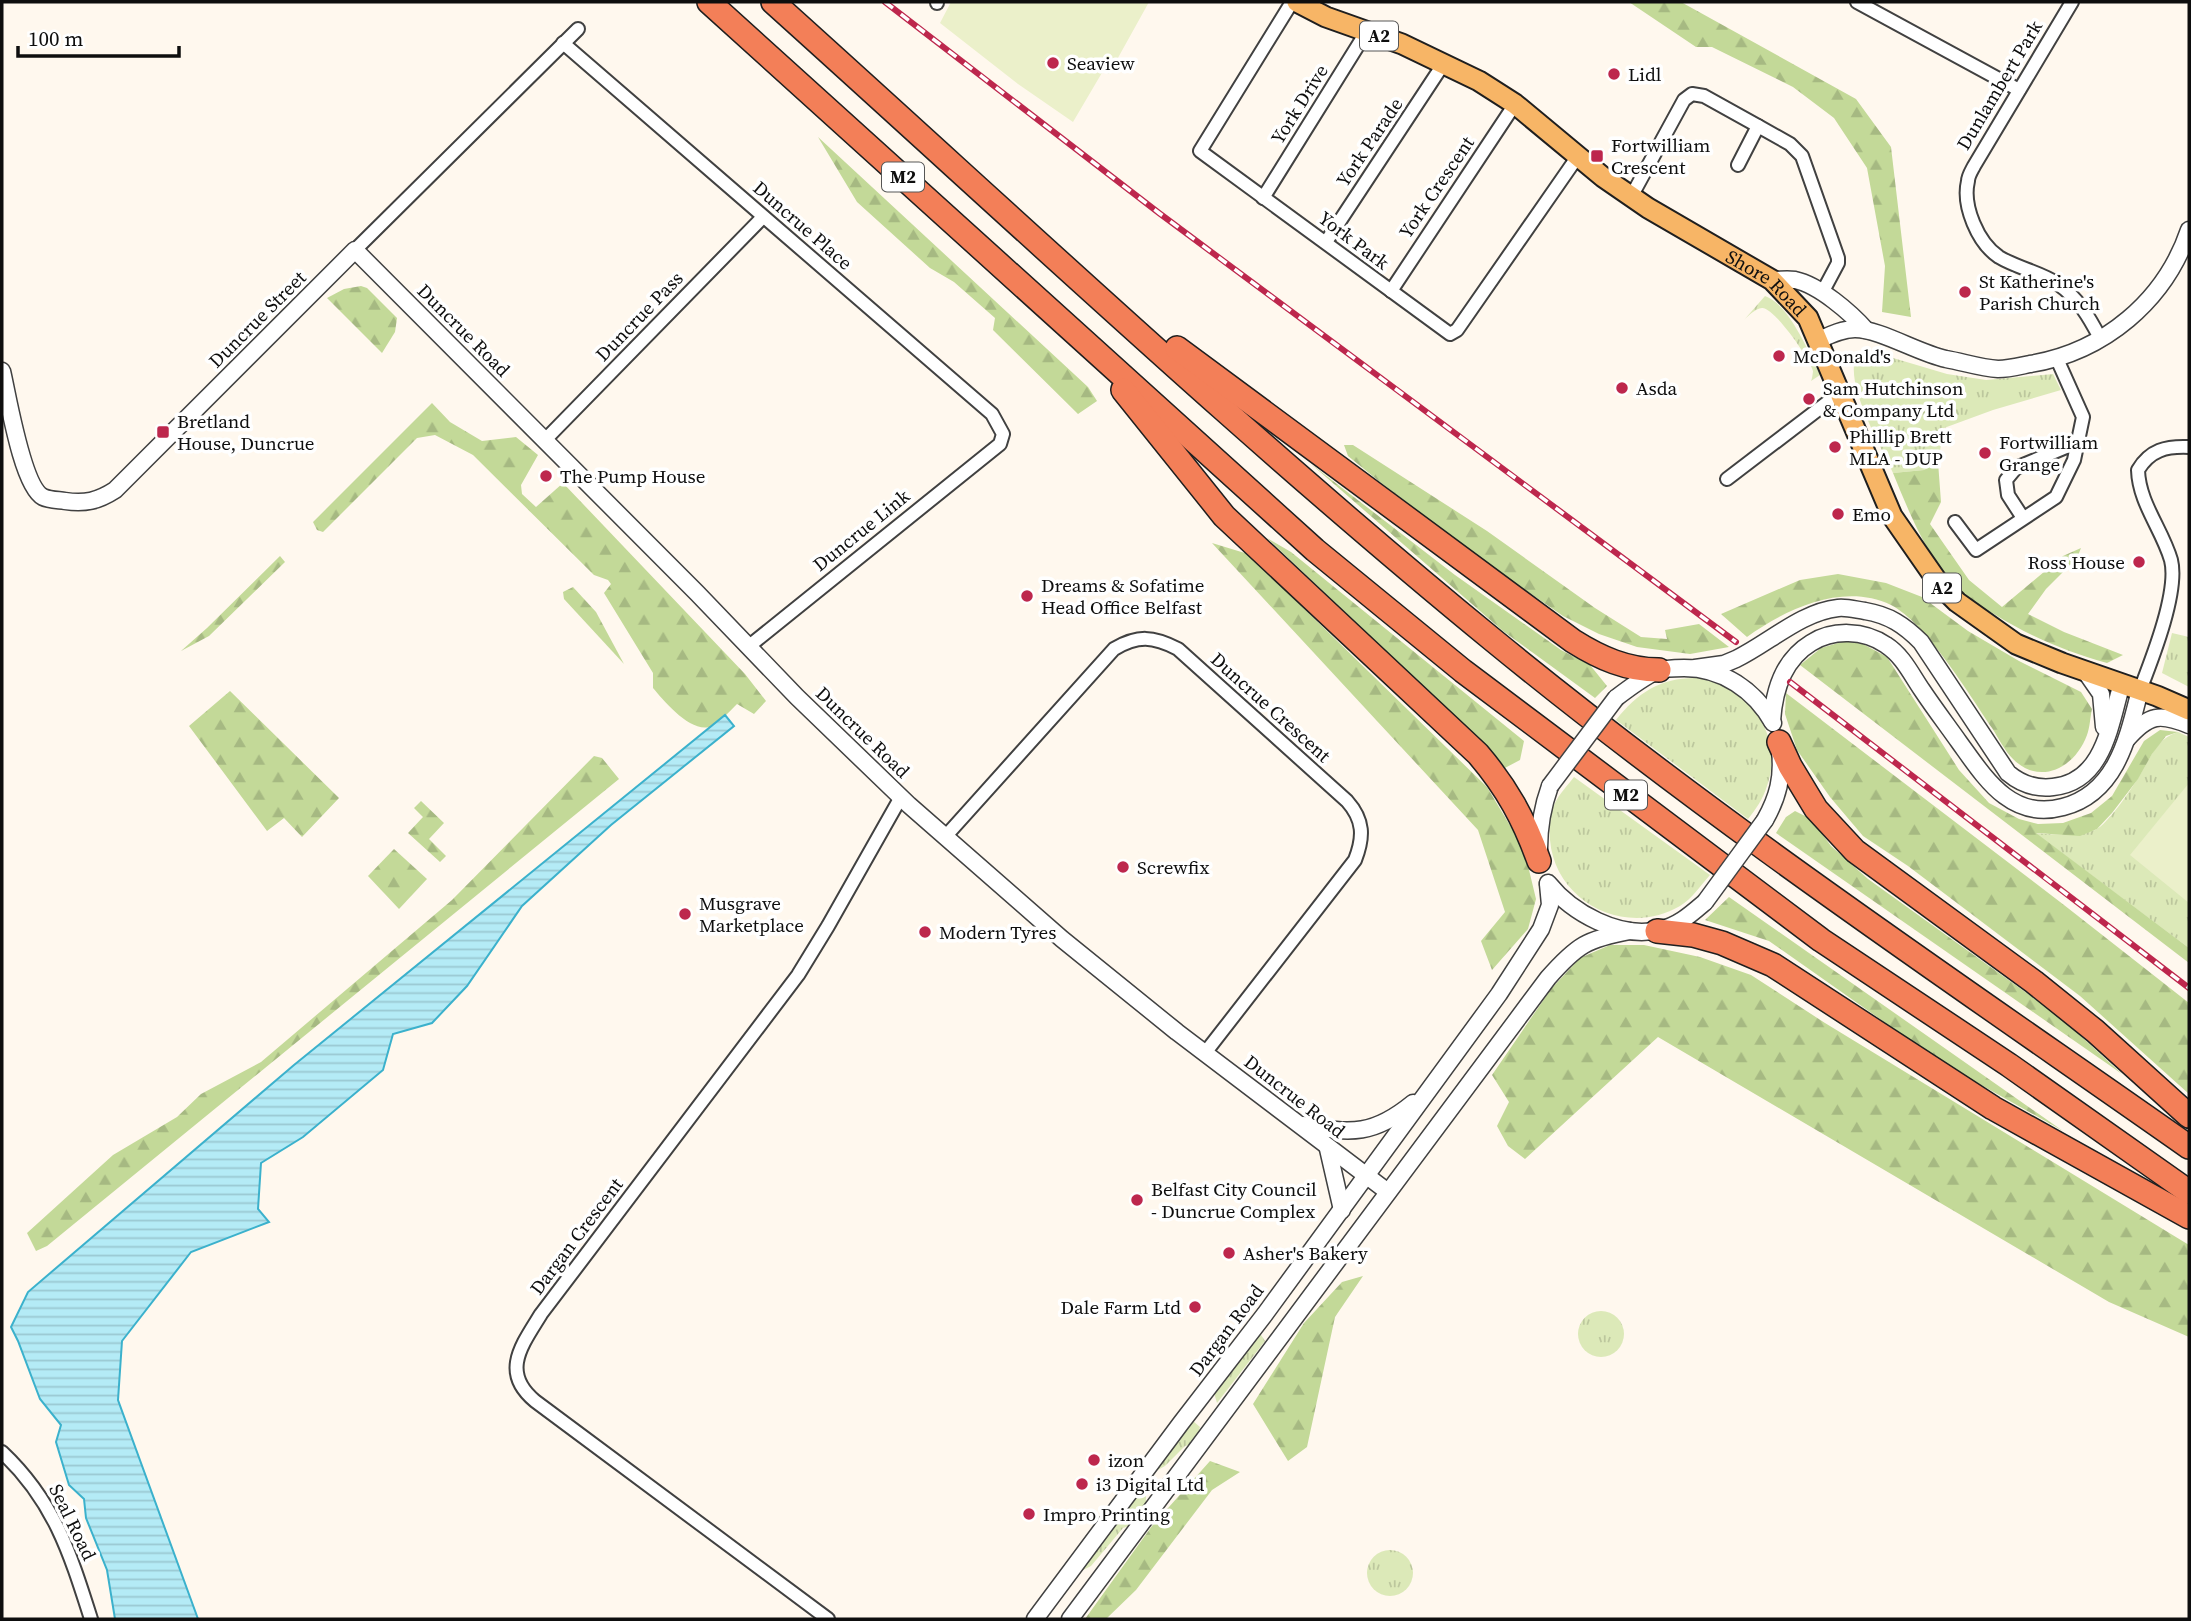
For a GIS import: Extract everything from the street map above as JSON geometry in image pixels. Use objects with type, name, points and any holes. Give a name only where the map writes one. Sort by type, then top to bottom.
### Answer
[{"type":"highway","name":"M2","points":[[709,2],[1315,550],[1463,671],[1821,940],[2008,1065],[2189,1192]]},
{"type":"highway","name":"M2","points":[[773,2],[1346,518],[1495,642],[1677,785],[2189,1147]]},
{"type":"highway","points":[[1110,306],[1167,341],[1573,641],[1595,655],[1624,666],[1659,670]]},
{"type":"highway","points":[[1097,353],[1134,405],[1224,516],[1501,780],[1527,827],[1539,860]]},
{"type":"highway","points":[[1776,731],[1790,766],[1816,809],[1855,851],[2034,982],[2095,1031],[2189,1116]]},
{"type":"highway","points":[[1657,931],[1722,943],[1773,965],[1993,1108],[2189,1217]]},
{"type":"main road","name":"Shore Road","points":[[1297,2],[1326,17],[1444,63],[1479,81],[1515,104],[1631,197],[1772,280],[1808,318],[1892,516],[1940,585],[1957,602],[2016,644],[2189,710]]},
{"type":"street","name":"York Park","points":[[1292,2],[1200,151],[1450,334],[1457,330],[1578,156]]},
{"type":"street","points":[[1857,2],[2019,90]]},
{"type":"street","name":"Dunlambert Park","points":[[2072,2],[1974,166],[1968,180],[1969,211],[1988,248],[2000,257],[2056,283],[2074,297],[2100,338]]},
{"type":"street","name":"Duncrue Street","points":[[2,371],[22,460],[27,477],[34,487],[43,497],[65,501],[87,503],[102,499],[116,490],[578,29]]},
{"type":"street","name":"York Drive","points":[[1264,198],[1367,31]]},
{"type":"street","name":"Duncrue Place","points":[[563,43],[992,414],[1003,434],[1000,444]]},
{"type":"street","name":"York Parade","points":[[1326,243],[1444,63]]},
{"type":"street","points":[[1631,197],[1684,100],[1692,94],[1704,96],[1790,144],[1802,156],[1838,258],[1822,293]]},
{"type":"street","name":"York Crescent","points":[[1391,291],[1515,104]]},
{"type":"street","points":[[1738,165],[1758,126]]},
{"type":"street","name":"Duncrue Pass","points":[[544,441],[763,217]]},
{"type":"street","points":[[1819,340],[1853,329],[1866,330],[1921,352],[2000,369],[2057,359],[2088,346],[2125,323],[2144,306],[2175,264],[2189,230]]},
{"type":"street","name":"Duncrue Road","points":[[355,250],[748,647],[901,797],[1062,939],[1205,1054],[1388,1192]]},
{"type":"street","points":[[1772,280],[1793,280],[1822,293],[1855,316],[1866,330]]},
{"type":"street","points":[[1955,522],[1976,550],[2056,497],[2074,460],[2082,417],[2057,359]]},
{"type":"street","points":[[1727,479],[1841,392]]},
{"type":"street","points":[[2023,518],[2008,495],[2006,480],[2016,468],[2078,442]]},
{"type":"street","name":"Duncrue Link","points":[[748,647],[1000,444]]},
{"type":"street","points":[[1630,931],[1597,921],[1564,901],[1548,884],[1539,860],[1539,824],[1550,786],[1616,698],[1632,685],[1659,670],[1724,664],[1736,659],[1808,617],[1839,608],[1866,611],[1881,614],[1905,625],[1921,642],[2002,767],[2016,780],[2044,789],[2070,784],[2086,774],[2096,762],[2108,732],[2163,622],[2174,575],[2162,537],[2142,497],[2137,470],[2144,459],[2154,452],[2166,447],[2189,447]]},
{"type":"street","points":[[1070,1619],[1548,978],[1569,954],[1604,936],[1630,931],[1657,931],[1687,918],[1705,902],[1776,801],[1780,784],[1774,696],[1782,675],[1794,657],[1817,639],[1849,633],[1860,634],[1886,645],[1904,662],[1989,784],[2020,805],[2045,810],[2076,804],[2094,794],[2107,780],[2116,766],[2125,742],[2131,687]]},
{"type":"street","name":"Duncrue Crescent","points":[[945,837],[1114,649],[1130,640],[1149,639],[1163,641],[1178,649],[1347,801],[1356,811],[1362,825],[1361,844],[1355,860],[1205,1054]]},
{"type":"street","points":[[1695,668],[1721,674],[1736,682],[1752,695],[1776,731]]},
{"type":"street","points":[[2085,671],[2101,694],[2103,724],[2108,732]]},
{"type":"street","points":[[2125,742],[2145,721],[2156,717],[2189,725]]},
{"type":"street","name":"Dargan Crescent","points":[[828,1619],[538,1404],[524,1392],[517,1376],[515,1362],[541,1314],[791,985],[828,926],[901,797]]},
{"type":"street","name":"Dargan Road","points":[[1035,1619],[1367,1177],[1530,950],[1550,905],[1548,884]]},
{"type":"street","points":[[1302,1125],[1341,1131],[1382,1125],[1426,1093]]},
{"type":"street","points":[[1328,1149],[1342,1210]]},
{"type":"street","name":"Seal Road","points":[[2,1452],[35,1487],[53,1519],[72,1560],[91,1619]]},
{"type":"green space","name":"Seaview","points":[[951,2],[1149,2],[1109,74],[1103,71],[1073,122],[1018,84],[940,23]]},
{"type":"green space","points":[[1629,2],[1681,2],[1856,99],[1891,147],[1911,317],[1882,312],[1885,266],[1867,168],[1834,118],[1793,87],[1712,47],[1696,47]]},
{"type":"green space","points":[[818,137],[1088,387],[1097,401],[1078,414],[993,330],[995,318],[954,282],[930,268],[857,202]]},
{"type":"green space","points":[[361,286],[367,288],[397,318],[395,332],[382,353],[327,298],[344,289]]},
{"type":"green space","points":[[1765,296],[1782,309],[1804,342],[1820,375],[1811,381],[1813,371],[1810,365],[1775,316],[1762,308],[1744,320]]},
{"type":"green space","points":[[1883,355],[1947,374],[1986,380],[2053,374],[2061,390],[1944,428],[1938,462],[1924,470],[1893,473],[1862,405],[1854,377],[1854,365],[1867,357]]},
{"type":"green space","points":[[432,403],[450,422],[482,441],[516,437],[538,455],[521,485],[522,494],[536,507],[563,483],[745,674],[766,701],[754,714],[737,704],[715,724],[704,727],[696,726],[679,715],[653,688],[653,673],[604,593],[611,584],[608,580],[594,575],[473,455],[435,435],[417,438],[323,532],[317,530],[313,522]]},
{"type":"green space","points":[[1344,445],[1353,445],[1487,531],[1595,608],[1641,637],[1667,639],[1665,630],[1699,624],[1729,647],[1690,654],[1637,647],[1599,634],[1563,616],[1489,565],[1380,482],[1348,456]]},
{"type":"green space","points":[[1938,462],[1941,502],[1930,524],[1969,580],[2002,607],[2063,556],[2081,548],[2077,558],[2046,589],[2028,614],[2064,632],[2123,655],[2107,663],[2049,643],[1976,604],[1953,584],[1923,540],[1893,473],[1924,470]]},
{"type":"green space","points":[[1311,464],[1455,575],[1561,650],[1590,665],[1607,686],[1595,698],[1503,631]]},
{"type":"green space","points":[[1267,538],[1291,552],[1524,741],[1520,760],[1503,769],[1449,711]]},
{"type":"green space","points":[[1212,543],[1248,554],[1487,787],[1524,849],[1536,899],[1528,929],[1492,970],[1481,941],[1505,912],[1478,830]]},
{"type":"green space","points":[[280,556],[285,562],[209,636],[181,651],[207,628]]},
{"type":"green space","points":[[1838,574],[1886,583],[1922,597],[1968,631],[2019,661],[2081,692],[2092,709],[2088,732],[2081,747],[2056,770],[2034,771],[2023,767],[2007,752],[1932,643],[1904,614],[1891,605],[1854,596],[1816,602],[1779,617],[1747,637],[1721,614],[1800,580]]},
{"type":"green space","points":[[573,587],[596,612],[624,664],[564,599],[563,592]]},
{"type":"green space","points":[[2172,633],[2189,637],[2189,687],[2162,673]]},
{"type":"green space","points":[[1845,641],[1863,644],[1887,657],[1959,770],[1989,803],[2019,819],[2038,824],[2063,823],[2091,813],[2112,796],[2144,741],[2160,730],[2178,732],[2166,736],[2138,779],[2097,829],[2080,836],[2036,833],[2189,948],[2189,963],[1800,665],[1821,648]]},
{"type":"green space","points":[[1698,678],[1733,692],[1747,703],[1767,732],[1771,767],[1767,786],[1748,819],[1616,720],[1633,701],[1652,688],[1673,680]]},
{"type":"green space","points":[[230,691],[339,798],[302,837],[284,818],[267,831],[189,726]]},
{"type":"green space","points":[[1786,693],[2189,1003],[2189,1094],[2080,996],[1908,866],[1863,836],[1830,797],[1797,750],[1785,714]]},
{"type":"green space","points":[[2178,732],[2189,737],[2189,948],[2035,833],[2073,834],[2089,832],[2101,826],[2122,801],[2158,745]]},
{"type":"green space","points":[[594,756],[602,758],[619,779],[47,1246],[36,1251],[27,1233],[113,1155],[177,1117],[201,1094],[261,1062],[452,900]]},
{"type":"green space","points":[[1574,777],[1710,875],[1688,900],[1659,915],[1638,918],[1616,916],[1579,897],[1565,881],[1555,862],[1550,836],[1553,807]]},
{"type":"green space","points":[[2189,783],[2189,903],[2130,855]]},
{"type":"green space","points":[[421,801],[444,823],[429,839],[446,856],[440,862],[408,833],[423,817],[414,808]]},
{"type":"green space","points":[[1795,811],[1811,819],[1831,846],[1868,879],[2060,1017],[2122,1074],[1776,833],[1786,817]]},
{"type":"green space","points":[[394,849],[427,879],[399,909],[368,876]]},
{"type":"green space","points":[[1729,897],[2063,1131],[1944,1064],[1769,941],[1705,920]]},
{"type":"green space","points":[[1610,945],[1644,945],[1700,957],[1751,975],[2189,1245],[2189,1337],[2109,1302],[1658,1037],[1525,1159],[1508,1146],[1497,1126],[1509,1102],[1492,1075],[1551,989],[1580,958]]},
{"type":"green space","points":[[1363,1276],[1335,1317],[1307,1447],[1288,1461],[1253,1404],[1304,1323],[1342,1282]]},
{"type":"green space","points":[[1601,1311],[1618,1317],[1624,1334],[1618,1351],[1601,1357],[1584,1351],[1578,1334],[1584,1317]]},
{"type":"green space","points":[[1259,1332],[1265,1341],[1217,1403],[1214,1393]]},
{"type":"green space","points":[[1193,1421],[1200,1427],[1198,1434],[1165,1466],[1154,1472]]},
{"type":"green space","points":[[1210,1461],[1240,1472],[1212,1490],[1136,1590],[1106,1619],[1085,1619],[1152,1526]]},
{"type":"green space","points":[[1143,1488],[1146,1490],[1146,1502],[1129,1526],[1123,1528],[1091,1566],[1081,1571]]},
{"type":"green space","points":[[1390,1550],[1406,1557],[1413,1573],[1406,1589],[1390,1596],[1374,1589],[1367,1573],[1374,1557]]},
{"type":"water","points":[[725,715],[734,726],[611,825],[522,906],[467,986],[432,1023],[393,1034],[383,1070],[303,1137],[261,1163],[258,1209],[269,1222],[191,1252],[122,1341],[118,1400],[198,1619],[115,1619],[107,1570],[86,1518],[84,1499],[69,1485],[56,1442],[61,1425],[40,1399],[11,1327],[28,1292],[294,1065]]},
{"type":"railway","points":[[885,2],[1159,213],[1736,642]]},
{"type":"railway","points":[[1790,682],[2189,988]]},
{"type":"place","name":"Seaview","points":[[1053,63]]},
{"type":"place","name":"Lidl","points":[[1614,74]]},
{"type":"place","name":"Fortwilliam Crescent","points":[[1597,156]]},
{"type":"place","name":"St Katherine's Parish Church","points":[[1965,292]]},
{"type":"place","name":"McDonald's","points":[[1779,356]]},
{"type":"place","name":"Asda","points":[[1622,388]]},
{"type":"place","name":"Sam Hutchinson & Company Ltd","points":[[1809,399]]},
{"type":"place","name":"Bretland House, Duncrue","points":[[163,432]]},
{"type":"place","name":"Phillip Brett MLA - DUP","points":[[1835,447]]},
{"type":"place","name":"Fortwilliam Grange","points":[[1985,453]]},
{"type":"place","name":"The Pump House","points":[[546,476]]},
{"type":"place","name":"Emo","points":[[1838,514]]},
{"type":"place","name":"Ross House","points":[[2139,562]]},
{"type":"place","name":"Dreams & Sofatime Head Office Belfast","points":[[1027,596]]},
{"type":"place","name":"Screwfix","points":[[1123,867]]},
{"type":"place","name":"Musgrave Marketplace","points":[[685,914]]},
{"type":"place","name":"Modern Tyres","points":[[925,932]]},
{"type":"place","name":"Belfast City Council - Duncrue Complex","points":[[1137,1200]]},
{"type":"place","name":"Asher's Bakery","points":[[1229,1253]]},
{"type":"place","name":"Dale Farm Ltd","points":[[1195,1307]]},
{"type":"place","name":"izon","points":[[1094,1460]]},
{"type":"place","name":"i3 Digital Ltd","points":[[1082,1484]]},
{"type":"place","name":"Impro Printing","points":[[1029,1514]]}]
